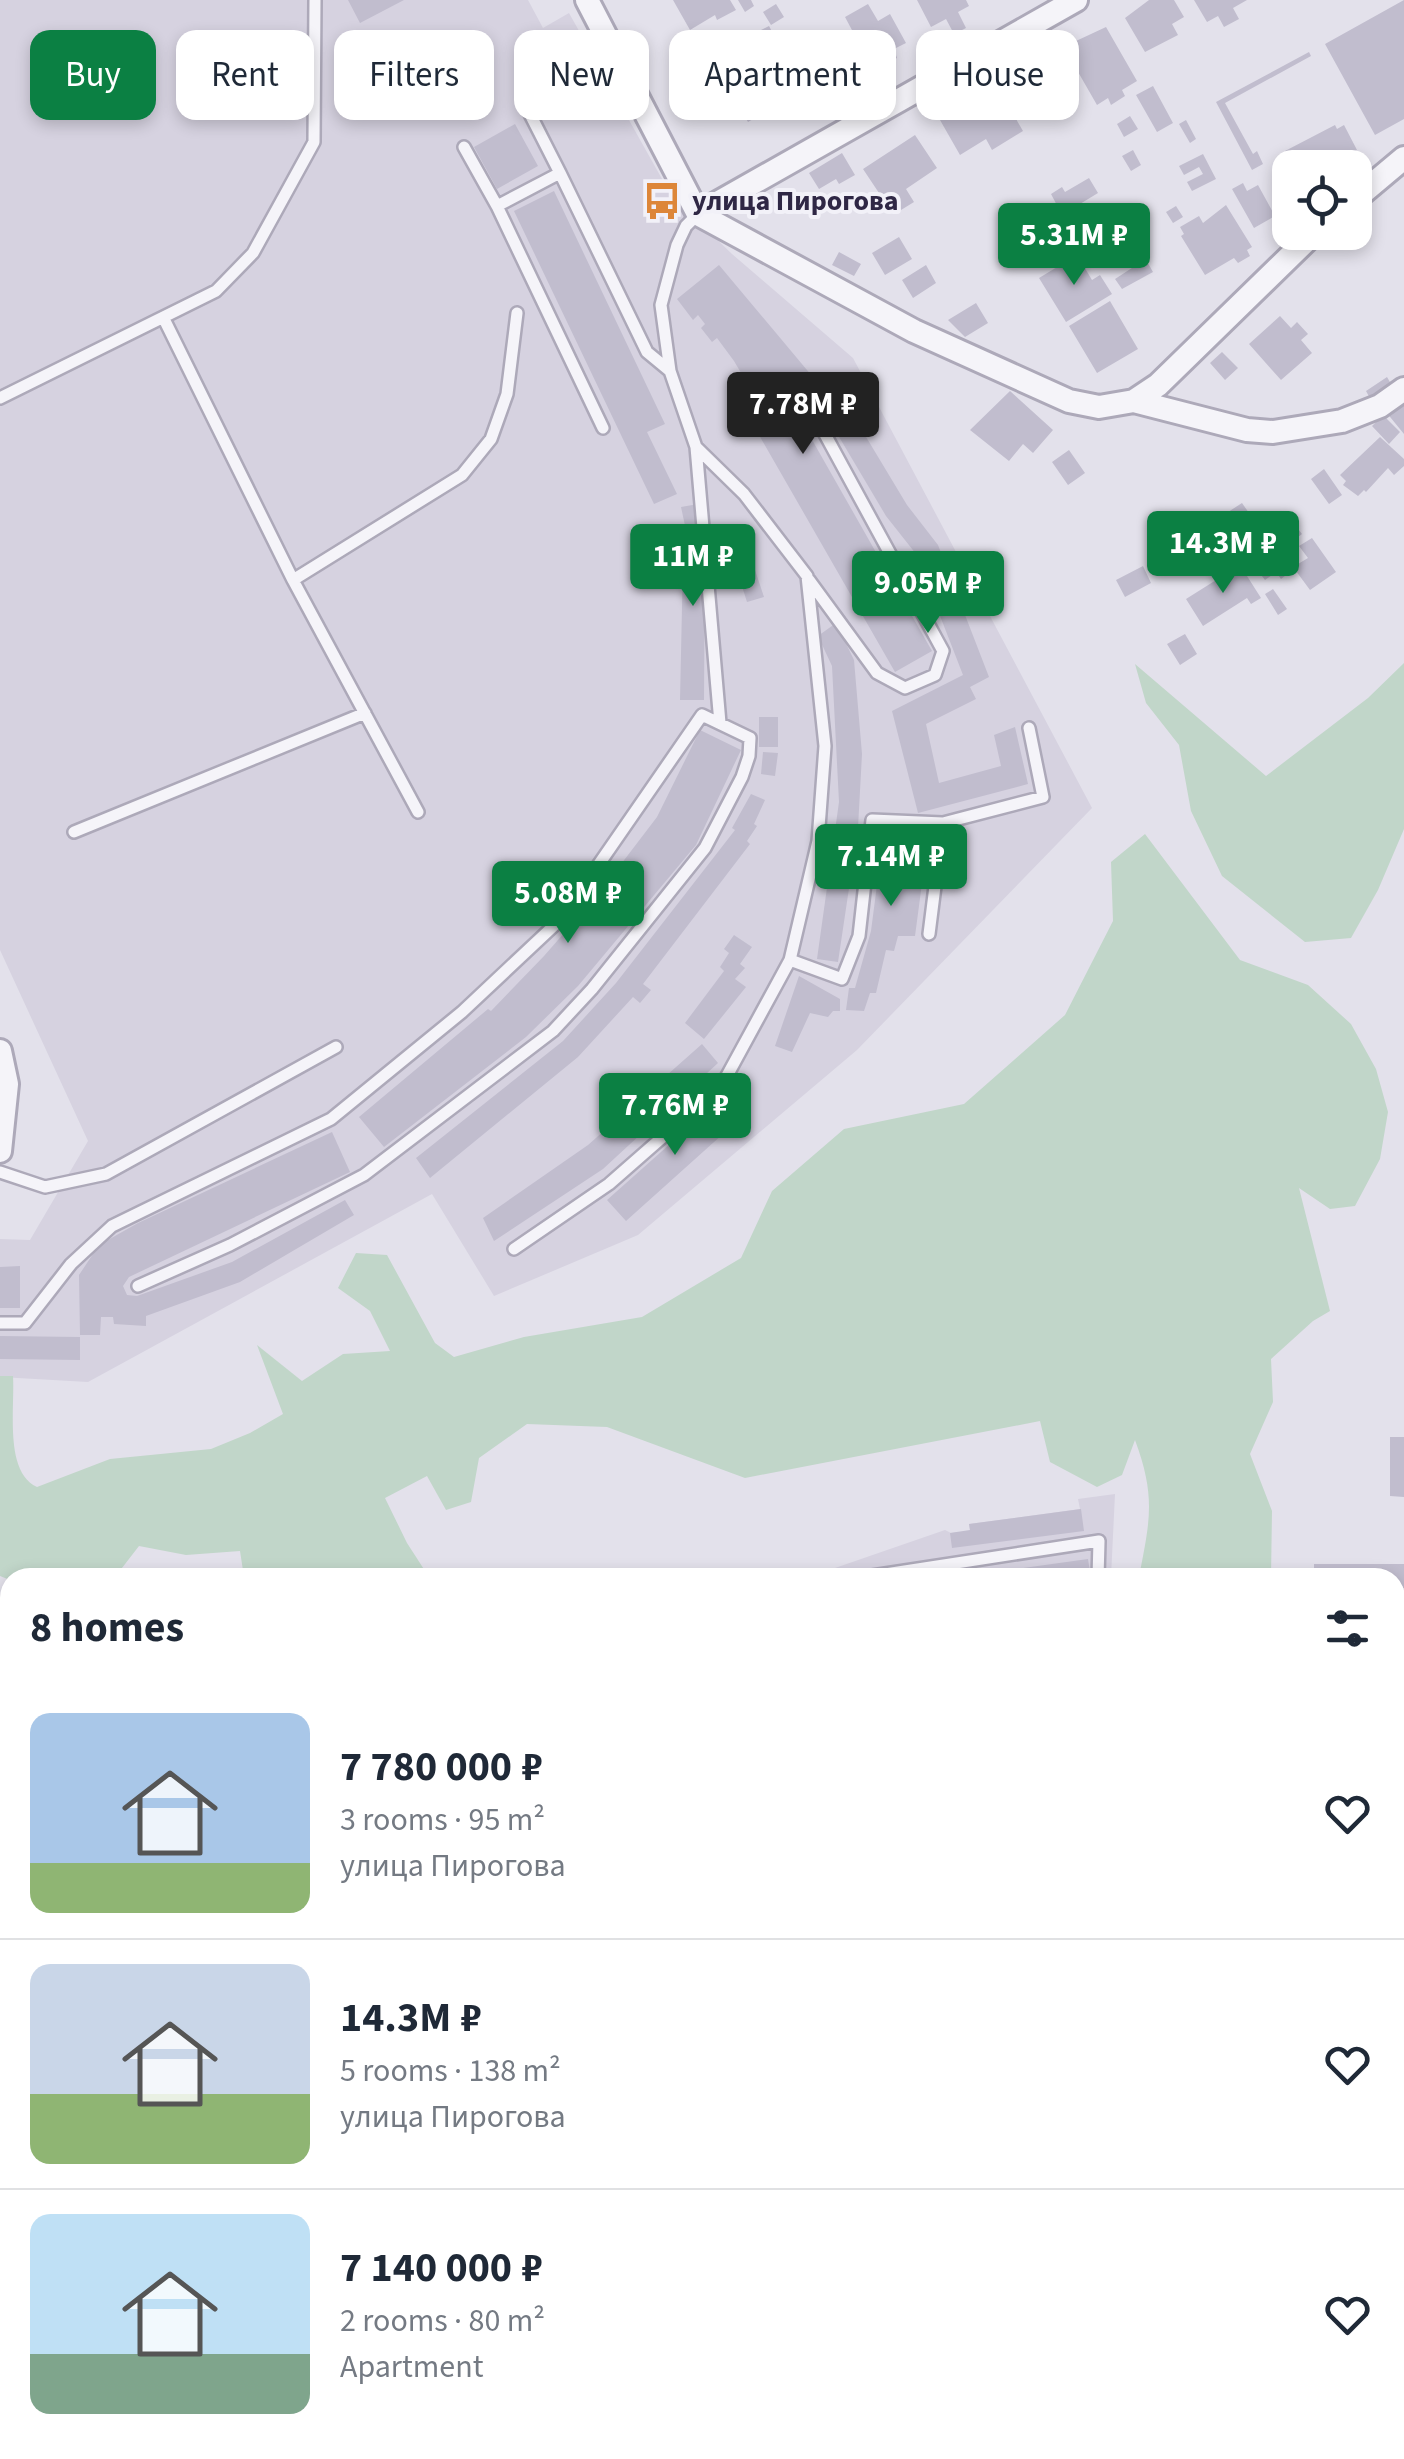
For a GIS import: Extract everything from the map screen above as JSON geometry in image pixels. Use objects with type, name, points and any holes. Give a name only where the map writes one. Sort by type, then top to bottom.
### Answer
[{"type":"street","points":[[587,0],[698,214],[865,306],[1068,401],[1099,407],[1134,401],[1158,385],[1297,250]]},
{"type":"street","points":[[698,214],[1076,0]]},
{"type":"street","points":[[1372,185],[1404,158]]},
{"type":"street","points":[[1134,401],[1246,430],[1272,432],[1342,421],[1380,406],[1404,390]]},
{"type":"street","points":[[0,1051],[7,1084],[0,1150]]},
{"type":"lane","points":[[0,398],[216,292],[252,253],[314,142],[316,0]]},
{"type":"lane","points":[[533,120],[647,352],[670,370]]},
{"type":"lane","points":[[464,147],[497,206],[603,428]]},
{"type":"lane","points":[[497,206],[560,172]]},
{"type":"lane","points":[[698,214],[676,244],[661,306],[670,370],[696,447],[720,723]]},
{"type":"lane","points":[[293,580],[462,475],[490,438],[507,394],[517,313]]},
{"type":"lane","points":[[164,318],[293,580],[418,812]]},
{"type":"lane","points":[[696,447],[744,494],[877,673],[906,688],[934,676],[943,652],[814,414]]},
{"type":"lane","points":[[514,1250],[610,1184],[722,1085],[790,960],[818,841],[824,746],[807,576]]},
{"type":"lane","points":[[74,832],[365,713]]},
{"type":"lane","points":[[0,1322],[26,1323],[71,1264],[112,1226],[331,1118],[462,1012],[561,919],[702,714],[750,738],[742,777],[705,848],[553,1032],[364,1175],[230,1245],[138,1286]]},
{"type":"lane","points":[[790,960],[842,978],[859,936],[872,820],[942,823],[1043,797],[1029,728]]},
{"type":"lane","points":[[929,934],[942,823]]},
{"type":"lane","points":[[0,1172],[45,1187],[106,1174],[336,1047]]},
{"type":"lane","points":[[924,1568],[1100,1541],[1099,1568]]},
{"type":"shaded area","points":[[0,0],[528,0],[543,28],[569,13],[579,30],[514,30],[514,120],[629,120],[671,195],[732,254],[853,358],[1092,808],[857,1050],[638,1235],[494,1296],[432,1194],[88,1382],[0,1377],[0,1239],[30,1240],[88,1141],[0,950]]},
{"type":"shaded area","points":[[1115,1494],[1111,1568],[835,1568],[945,1530],[970,1531],[969,1524],[1080,1509],[1078,1499]]},
{"type":"green space","points":[[1404,663],[1404,829],[1378,890],[1351,938],[1305,942],[1222,876],[1191,811],[1179,745],[1146,703],[1135,664],[1266,776],[1368,698]]},
{"type":"green space","points":[[1145,834],[1240,960],[1308,985],[1351,1024],[1376,1069],[1388,1112],[1380,1159],[1355,1206],[1330,1209],[1299,1188],[1330,1311],[1271,1359],[1273,1402],[1250,1454],[1272,1511],[1271,1568],[1141,1568],[1149,1508],[1146,1477],[1135,1440],[1122,1475],[1097,1487],[1050,1462],[1040,1421],[745,1478],[607,1427],[527,1424],[479,1458],[471,1502],[446,1510],[427,1476],[385,1498],[423,1568],[243,1568],[240,1551],[186,1555],[139,1546],[122,1568],[0,1568],[0,1376],[13,1376],[15,1454],[27,1479],[37,1487],[110,1459],[211,1449],[283,1414],[257,1345],[302,1381],[343,1354],[390,1351],[370,1311],[338,1288],[356,1253],[387,1255],[435,1343],[454,1357],[524,1337],[642,1317],[741,1258],[772,1191],[844,1129],[964,1104],[1065,1015],[1113,921],[1111,862]]},
{"type":"building","points":[[348,0],[404,0],[360,23]]},
{"type":"building","points":[[673,0],[730,0],[736,10],[717,20],[715,15],[690,30]]},
{"type":"building","points":[[738,0],[751,0],[754,6],[745,12]]},
{"type":"building","points":[[917,0],[966,0],[969,6],[958,12],[966,28],[952,30],[946,19],[931,27]]},
{"type":"building","points":[[1149,0],[1174,0],[1184,17],[1172,24],[1178,35],[1145,52],[1125,18]]},
{"type":"building","points":[[1194,0],[1247,0],[1233,8],[1239,19],[1224,27],[1218,16],[1207,22]]},
{"type":"building","points":[[1404,0],[1404,119],[1375,135],[1325,44]]},
{"type":"building","points":[[776,4],[784,17],[771,25],[763,12]]},
{"type":"building","points":[[868,4],[878,21],[890,14],[906,43],[896,48],[896,30],[852,30],[845,17]]},
{"type":"building","points":[[1106,27],[1137,81],[1122,90],[1125,96],[1111,105],[1108,98],[1097,105],[1079,74],[1079,40]]},
{"type":"building","points":[[1309,52],[1311,56],[1225,103],[1253,154],[1257,151],[1263,164],[1252,170],[1216,102]]},
{"type":"building","points":[[1153,86],[1173,123],[1157,132],[1136,95]]},
{"type":"building","points":[[1130,116],[1138,129],[1124,137],[1117,124]]},
{"type":"building","points":[[940,120],[1017,120],[1023,131],[992,150],[986,139],[960,155]]},
{"type":"building","points":[[1186,120],[1196,139],[1190,143],[1179,124]]},
{"type":"building","points":[[515,124],[538,166],[497,189],[474,147]]},
{"type":"building","points":[[1335,125],[1337,129],[1344,125],[1357,150],[1287,150]]},
{"type":"building","points":[[915,135],[937,168],[906,189],[914,202],[901,210],[893,197],[885,202],[863,169]]},
{"type":"building","points":[[1133,150],[1141,165],[1131,171],[1122,156]]},
{"type":"building","points":[[842,153],[855,175],[839,184],[836,179],[819,189],[809,173]]},
{"type":"building","points":[[1203,154],[1216,179],[1192,191],[1187,182],[1203,174],[1199,167],[1184,175],[1179,166]]},
{"type":"building","points":[[1089,178],[1098,193],[1060,211],[1051,194],[1062,187],[1065,192]]},
{"type":"building","points":[[1243,183],[1247,191],[1258,185],[1272,218],[1254,228],[1232,189]]},
{"type":"building","points":[[554,191],[665,424],[647,432],[677,494],[654,504],[514,211]]},
{"type":"building","points":[[1044,203],[1075,245],[1047,266],[1038,252],[1027,258],[1011,223]]},
{"type":"building","points":[[1226,205],[1252,247],[1247,250],[1250,256],[1238,263],[1234,258],[1205,275],[1181,236],[1184,234],[1180,227],[1199,216],[1203,223]]},
{"type":"building","points":[[1176,206],[1183,217],[1173,223],[1166,212]]},
{"type":"building","points":[[1084,218],[1091,229],[1074,239],[1068,227]]},
{"type":"building","points":[[899,237],[912,259],[885,275],[872,253]]},
{"type":"building","points":[[1101,237],[1106,245],[1095,252],[1091,244]]},
{"type":"building","points":[[1141,251],[1153,272],[1122,289],[1115,279],[1135,266],[1130,258]]},
{"type":"building","points":[[839,252],[861,264],[854,276],[832,265]]},
{"type":"building","points":[[1077,255],[1092,280],[1100,275],[1112,294],[1066,322],[1039,278]]},
{"type":"building","points":[[719,265],[817,382],[790,401],[932,651],[895,672],[747,414],[743,417],[730,393],[747,383],[717,338],[712,342],[701,328],[705,324],[698,315],[693,320],[677,299]]},
{"type":"building","points":[[926,265],[936,283],[913,298],[902,280]]},
{"type":"building","points":[[1110,301],[1138,349],[1097,373],[1069,326]]},
{"type":"building","points":[[976,303],[988,323],[965,337],[948,320]]},
{"type":"building","points":[[1280,316],[1291,328],[1297,322],[1308,334],[1301,340],[1312,353],[1281,380],[1249,344]]},
{"type":"building","points":[[1222,352],[1238,368],[1225,380],[1210,363]]},
{"type":"building","points":[[830,377],[907,505],[938,545],[989,677],[970,687],[976,699],[926,724],[939,783],[1001,766],[994,735],[1015,727],[1028,784],[918,813],[892,711],[963,675],[916,554],[886,516],[810,388]]},
{"type":"building","points":[[1387,377],[1394,389],[1372,402],[1366,391]]},
{"type":"building","points":[[1010,391],[1053,430],[1033,453],[1023,444],[1009,461],[970,430]]},
{"type":"building","points":[[1399,401],[1404,406],[1404,434],[1386,412]]},
{"type":"building","points":[[1383,415],[1400,432],[1389,444],[1372,426]]},
{"type":"building","points":[[1380,437],[1404,459],[1404,466],[1394,475],[1388,468],[1358,496],[1343,485],[1346,481],[1340,475]]},
{"type":"building","points":[[1069,450],[1085,473],[1068,485],[1052,462]]},
{"type":"building","points":[[1324,469],[1342,495],[1329,504],[1311,479]]},
{"type":"building","points":[[1242,503],[1249,513],[1232,525],[1225,514]]},
{"type":"building","points":[[698,504],[705,541],[704,700],[680,700],[683,560],[689,544],[681,507]]},
{"type":"building","points":[[1285,512],[1302,534],[1279,557],[1290,572],[1281,579],[1276,572],[1265,580],[1233,538],[1261,517],[1267,526]]},
{"type":"building","points":[[1312,538],[1336,572],[1310,590],[1293,567],[1308,558],[1299,546]]},
{"type":"building","points":[[749,552],[764,597],[747,602],[733,558]]},
{"type":"building","points":[[1240,565],[1261,598],[1251,604],[1247,598],[1203,626],[1186,599]]},
{"type":"building","points":[[1143,566],[1151,583],[1125,597],[1116,580]]},
{"type":"building","points":[[1273,589],[1287,609],[1278,615],[1265,594]]},
{"type":"building","points":[[836,623],[854,660],[862,754],[858,828],[838,962],[817,959],[839,802],[832,666],[818,636]]},
{"type":"building","points":[[1185,634],[1197,654],[1180,665],[1167,644]]},
{"type":"building","points":[[759,717],[778,717],[778,747],[759,747]]},
{"type":"building","points":[[700,730],[741,750],[696,845],[578,986],[526,1037],[384,1147],[359,1117],[488,1009],[491,1011],[544,956],[657,817]]},
{"type":"building","points":[[763,752],[778,753],[775,776],[761,774]]},
{"type":"building","points":[[751,794],[765,800],[754,824],[757,826],[747,841],[750,844],[643,984],[651,990],[640,1003],[633,997],[578,1057],[430,1178],[416,1158],[563,1041],[616,983],[735,830],[732,828]]},
{"type":"building","points":[[884,831],[928,838],[915,936],[898,936],[894,951],[886,950],[876,993],[870,993],[864,1011],[846,1010],[849,988],[855,988],[871,931]]},
{"type":"building","points":[[734,935],[752,947],[740,964],[745,968],[735,979],[746,987],[704,1039],[685,1023],[724,971],[720,967],[729,953],[724,949]]},
{"type":"building","points":[[799,976],[840,999],[840,1011],[833,1011],[828,1017],[810,1013],[792,1052],[775,1046]]},
{"type":"building","points":[[702,1044],[718,1063],[603,1169],[494,1241],[483,1218],[588,1145]]},
{"type":"building","points":[[725,1095],[743,1116],[626,1221],[607,1200]]},
{"type":"building","points":[[332,1132],[350,1172],[129,1277],[123,1286],[127,1295],[137,1296],[232,1262],[345,1200],[354,1215],[240,1282],[146,1316],[146,1326],[114,1324],[113,1317],[101,1317],[100,1335],[80,1335],[79,1275],[99,1245]]},
{"type":"building","points":[[20,1266],[20,1308],[0,1308],[0,1267]]},
{"type":"building","points":[[0,1336],[80,1337],[80,1360],[0,1359]]},
{"type":"building","points":[[1390,1437],[1404,1437],[1404,1497],[1390,1496]]},
{"type":"building","points":[[1081,1509],[1084,1531],[952,1548],[950,1533],[970,1530],[969,1524]]},
{"type":"building","points":[[1088,1559],[1089,1568],[1023,1568]]},
{"type":"building","points":[[1314,1564],[1404,1564],[1404,1568],[1314,1568]]},
{"type":"place","name":"улица Пирогова","points":[[662,201]]}]
